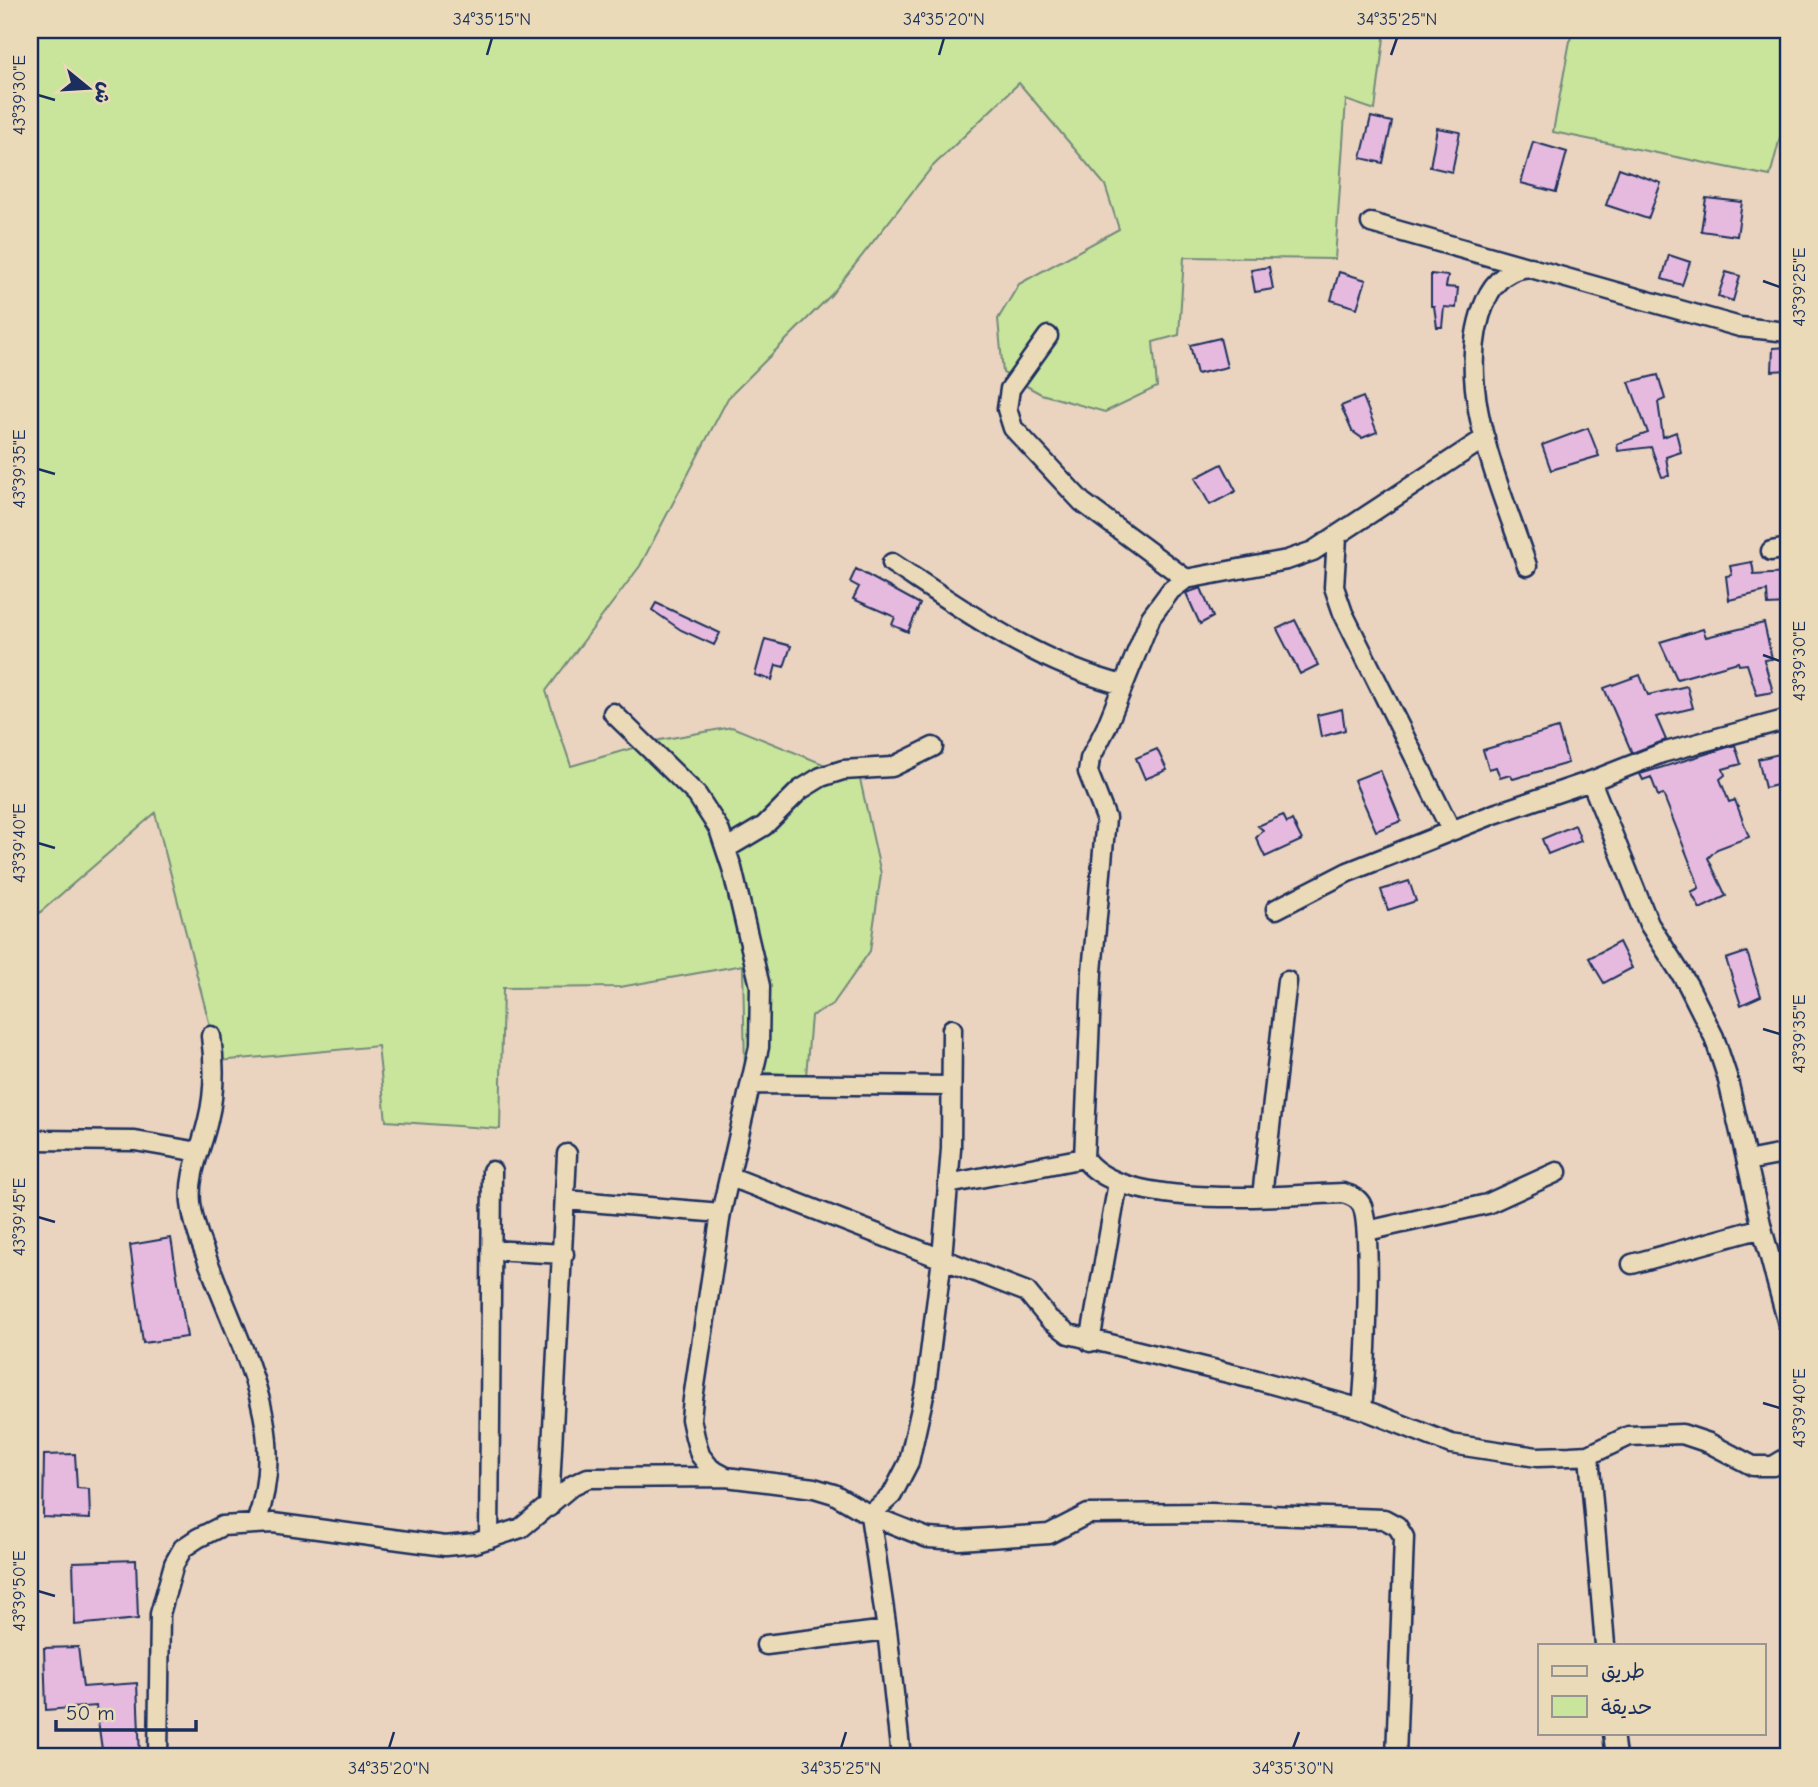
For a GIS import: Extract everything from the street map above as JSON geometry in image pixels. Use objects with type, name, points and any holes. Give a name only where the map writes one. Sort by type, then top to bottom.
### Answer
[{"type":"street","points":[[1371,223],[1740,327],[1788,332]]},
{"type":"street","points":[[1527,566],[1485,438],[1472,370],[1473,341],[1480,314],[1497,282],[1514,270],[1534,267]]},
{"type":"street","points":[[1048,336],[1010,389],[1007,409],[1013,428],[1082,502],[1186,579]]},
{"type":"street","points":[[1362,1409],[1367,1350],[1367,1230],[1363,1206],[1355,1197],[1343,1193],[1262,1196],[1177,1194],[1118,1183],[1102,1177],[1084,1158],[1092,972],[1105,818],[1088,772],[1090,759],[1151,617],[1171,590],[1186,579],[1287,560],[1337,537],[1485,438]]},
{"type":"street","points":[[1337,537],[1334,587],[1343,613],[1451,830]]},
{"type":"street","points":[[892,563],[1038,655],[1065,667],[1122,685]]},
{"type":"street","points":[[613,713],[696,795],[719,829],[727,848],[760,986],[761,1027],[751,1084],[721,1213],[691,1419],[699,1455],[710,1469],[726,1477]]},
{"type":"street","points":[[1276,909],[1348,872],[1451,830],[1591,781],[1662,752],[1788,719]]},
{"type":"street","points":[[727,848],[764,826],[800,790],[821,777],[843,770],[892,767],[933,747]]},
{"type":"street","points":[[1591,781],[1650,924],[1688,985],[1714,1037],[1788,1324]]},
{"type":"street","points":[[1262,1196],[1287,981]]},
{"type":"street","points":[[870,1515],[892,1495],[909,1462],[926,1386],[948,1184],[952,1029]]},
{"type":"street","points":[[211,1036],[215,1082],[191,1183],[194,1221],[267,1422],[269,1471],[256,1523]]},
{"type":"street","points":[[751,1084],[951,1086]]},
{"type":"street","points":[[32,1140],[135,1141],[199,1152]]},
{"type":"street","points":[[1747,1161],[1788,1153]]},
{"type":"street","points":[[549,1507],[567,1154]]},
{"type":"street","points":[[948,1184],[1084,1158]]},
{"type":"street","points":[[489,1539],[492,1171]]},
{"type":"street","points":[[1367,1230],[1487,1204],[1557,1172]]},
{"type":"street","points":[[731,1177],[1027,1292],[1059,1328],[1090,1342],[1257,1380],[1362,1409],[1451,1444],[1537,1457],[1589,1455],[1629,1436],[1682,1434],[1709,1443],[1753,1465],[1773,1466],[1788,1457]]},
{"type":"street","points":[[1090,1342],[1118,1183]]},
{"type":"street","points":[[566,1200],[721,1213]]},
{"type":"street","points":[[1632,1264],[1762,1228]]},
{"type":"street","points":[[491,1250],[564,1254]]},
{"type":"street","points":[[1589,1455],[1605,1644]]},
{"type":"street","points":[[158,1757],[160,1614],[174,1564],[183,1548],[222,1526],[256,1523],[445,1546],[489,1539],[522,1528],[573,1485],[588,1478],[726,1477],[814,1488],[834,1494],[870,1515],[928,1538],[959,1540],[1049,1534],[1088,1514],[1211,1513],[1384,1519],[1397,1526],[1404,1537],[1396,1757]]},
{"type":"street","points":[[870,1515],[887,1630],[901,1757]]},
{"type":"street","points":[[766,1645],[887,1630]]},
{"type":"street","points":[[1613,1734],[1616,1757]]},
{"type":"green space","points":[[30,30],[1385,30],[1375,110],[1346,100],[1335,259],[1184,257],[1179,335],[1153,342],[1157,387],[1105,412],[1041,394],[1003,373],[998,319],[1019,284],[1119,229],[1105,185],[1019,83],[932,167],[831,295],[728,398],[640,566],[546,691],[571,766],[660,740],[732,727],[860,779],[881,874],[870,951],[833,1004],[811,1016],[806,1076],[745,1071],[743,965],[620,987],[503,988],[500,1129],[386,1121],[378,1046],[219,1061],[155,813],[30,921]]},
{"type":"green space","points":[[1572,30],[1788,30],[1788,107],[1770,176],[1553,132]]},
{"type":"building","points":[[1371,117],[1392,122],[1383,163],[1361,158]]},
{"type":"building","points":[[1437,128],[1460,132],[1452,172],[1430,167]]},
{"type":"building","points":[[1533,142],[1567,152],[1556,192],[1521,183]]},
{"type":"building","points":[[1619,168],[1661,183],[1648,219],[1606,205]]},
{"type":"building","points":[[1706,198],[1742,202],[1737,236],[1701,231]]},
{"type":"building","points":[[1669,255],[1690,262],[1682,285],[1662,279]]},
{"type":"building","points":[[1269,267],[1273,289],[1255,292],[1251,270]]},
{"type":"building","points":[[1339,272],[1366,280],[1357,308],[1331,300]]},
{"type":"building","points":[[1726,272],[1740,276],[1733,301],[1718,296]]},
{"type":"building","points":[[1431,274],[1448,276],[1446,287],[1458,288],[1456,308],[1444,307],[1442,327],[1437,327],[1434,306],[1431,306]]},
{"type":"building","points":[[1220,338],[1227,367],[1197,374],[1190,345]]},
{"type":"building","points":[[1788,347],[1788,370],[1772,371],[1773,348]]},
{"type":"building","points":[[1658,375],[1665,399],[1658,402],[1663,437],[1676,432],[1681,452],[1666,457],[1669,476],[1662,477],[1651,447],[1618,451],[1617,444],[1648,433],[1629,382]]},
{"type":"building","points":[[1363,397],[1377,432],[1362,438],[1352,431],[1341,406]]},
{"type":"building","points":[[1588,428],[1599,456],[1551,470],[1542,445]]},
{"type":"building","points":[[1222,464],[1236,491],[1210,505],[1195,478]]},
{"type":"building","points":[[1752,562],[1754,575],[1788,573],[1788,604],[1768,605],[1767,591],[1729,600],[1726,576],[1732,575],[1730,566]]},
{"type":"building","points":[[856,569],[920,604],[908,632],[892,625],[895,617],[853,599],[859,587],[850,582]]},
{"type":"building","points":[[1201,588],[1213,617],[1200,624],[1186,593]]},
{"type":"building","points":[[656,603],[720,633],[714,645],[681,630],[652,610]]},
{"type":"building","points":[[1295,620],[1318,665],[1300,674],[1277,629]]},
{"type":"building","points":[[1764,623],[1772,659],[1764,660],[1773,692],[1757,695],[1747,664],[1739,665],[1738,662],[1677,679],[1660,642],[1703,629],[1706,637]]},
{"type":"building","points":[[765,639],[791,646],[784,667],[776,665],[772,680],[755,675]]},
{"type":"building","points":[[1640,675],[1648,695],[1687,686],[1693,708],[1656,717],[1666,740],[1632,753],[1604,688]]},
{"type":"building","points":[[1342,709],[1345,730],[1321,737],[1317,715]]},
{"type":"building","points":[[1558,728],[1568,763],[1513,779],[1510,775],[1500,778],[1496,767],[1489,769],[1483,750]]},
{"type":"building","points":[[1735,745],[1741,764],[1723,769],[1725,775],[1720,779],[1729,802],[1735,800],[1749,837],[1717,849],[1708,858],[1726,896],[1700,909],[1691,892],[1699,888],[1696,878],[1663,794],[1658,796],[1651,777],[1643,780],[1640,774]]},
{"type":"building","points":[[1157,749],[1167,770],[1145,779],[1136,758]]},
{"type":"building","points":[[1788,752],[1788,771],[1783,772],[1785,783],[1765,788],[1758,759]]},
{"type":"building","points":[[1380,770],[1401,821],[1376,831],[1354,780]]},
{"type":"building","points":[[1283,815],[1287,823],[1292,820],[1302,840],[1265,857],[1256,838],[1263,830],[1258,826]]},
{"type":"building","points":[[1575,825],[1581,841],[1548,854],[1542,839]]},
{"type":"building","points":[[1409,881],[1416,901],[1388,910],[1381,890]]},
{"type":"building","points":[[1619,942],[1632,968],[1604,983],[1589,958]]},
{"type":"building","points":[[1747,952],[1761,996],[1741,1005],[1726,959]]},
{"type":"building","points":[[171,1238],[187,1337],[143,1343],[130,1245]]},
{"type":"building","points":[[75,1454],[77,1488],[89,1489],[90,1519],[43,1517],[44,1455]]},
{"type":"building","points":[[136,1560],[138,1619],[75,1625],[73,1562]]},
{"type":"building","points":[[78,1647],[83,1687],[137,1683],[140,1757],[103,1757],[96,1706],[46,1710],[44,1648]]}]
